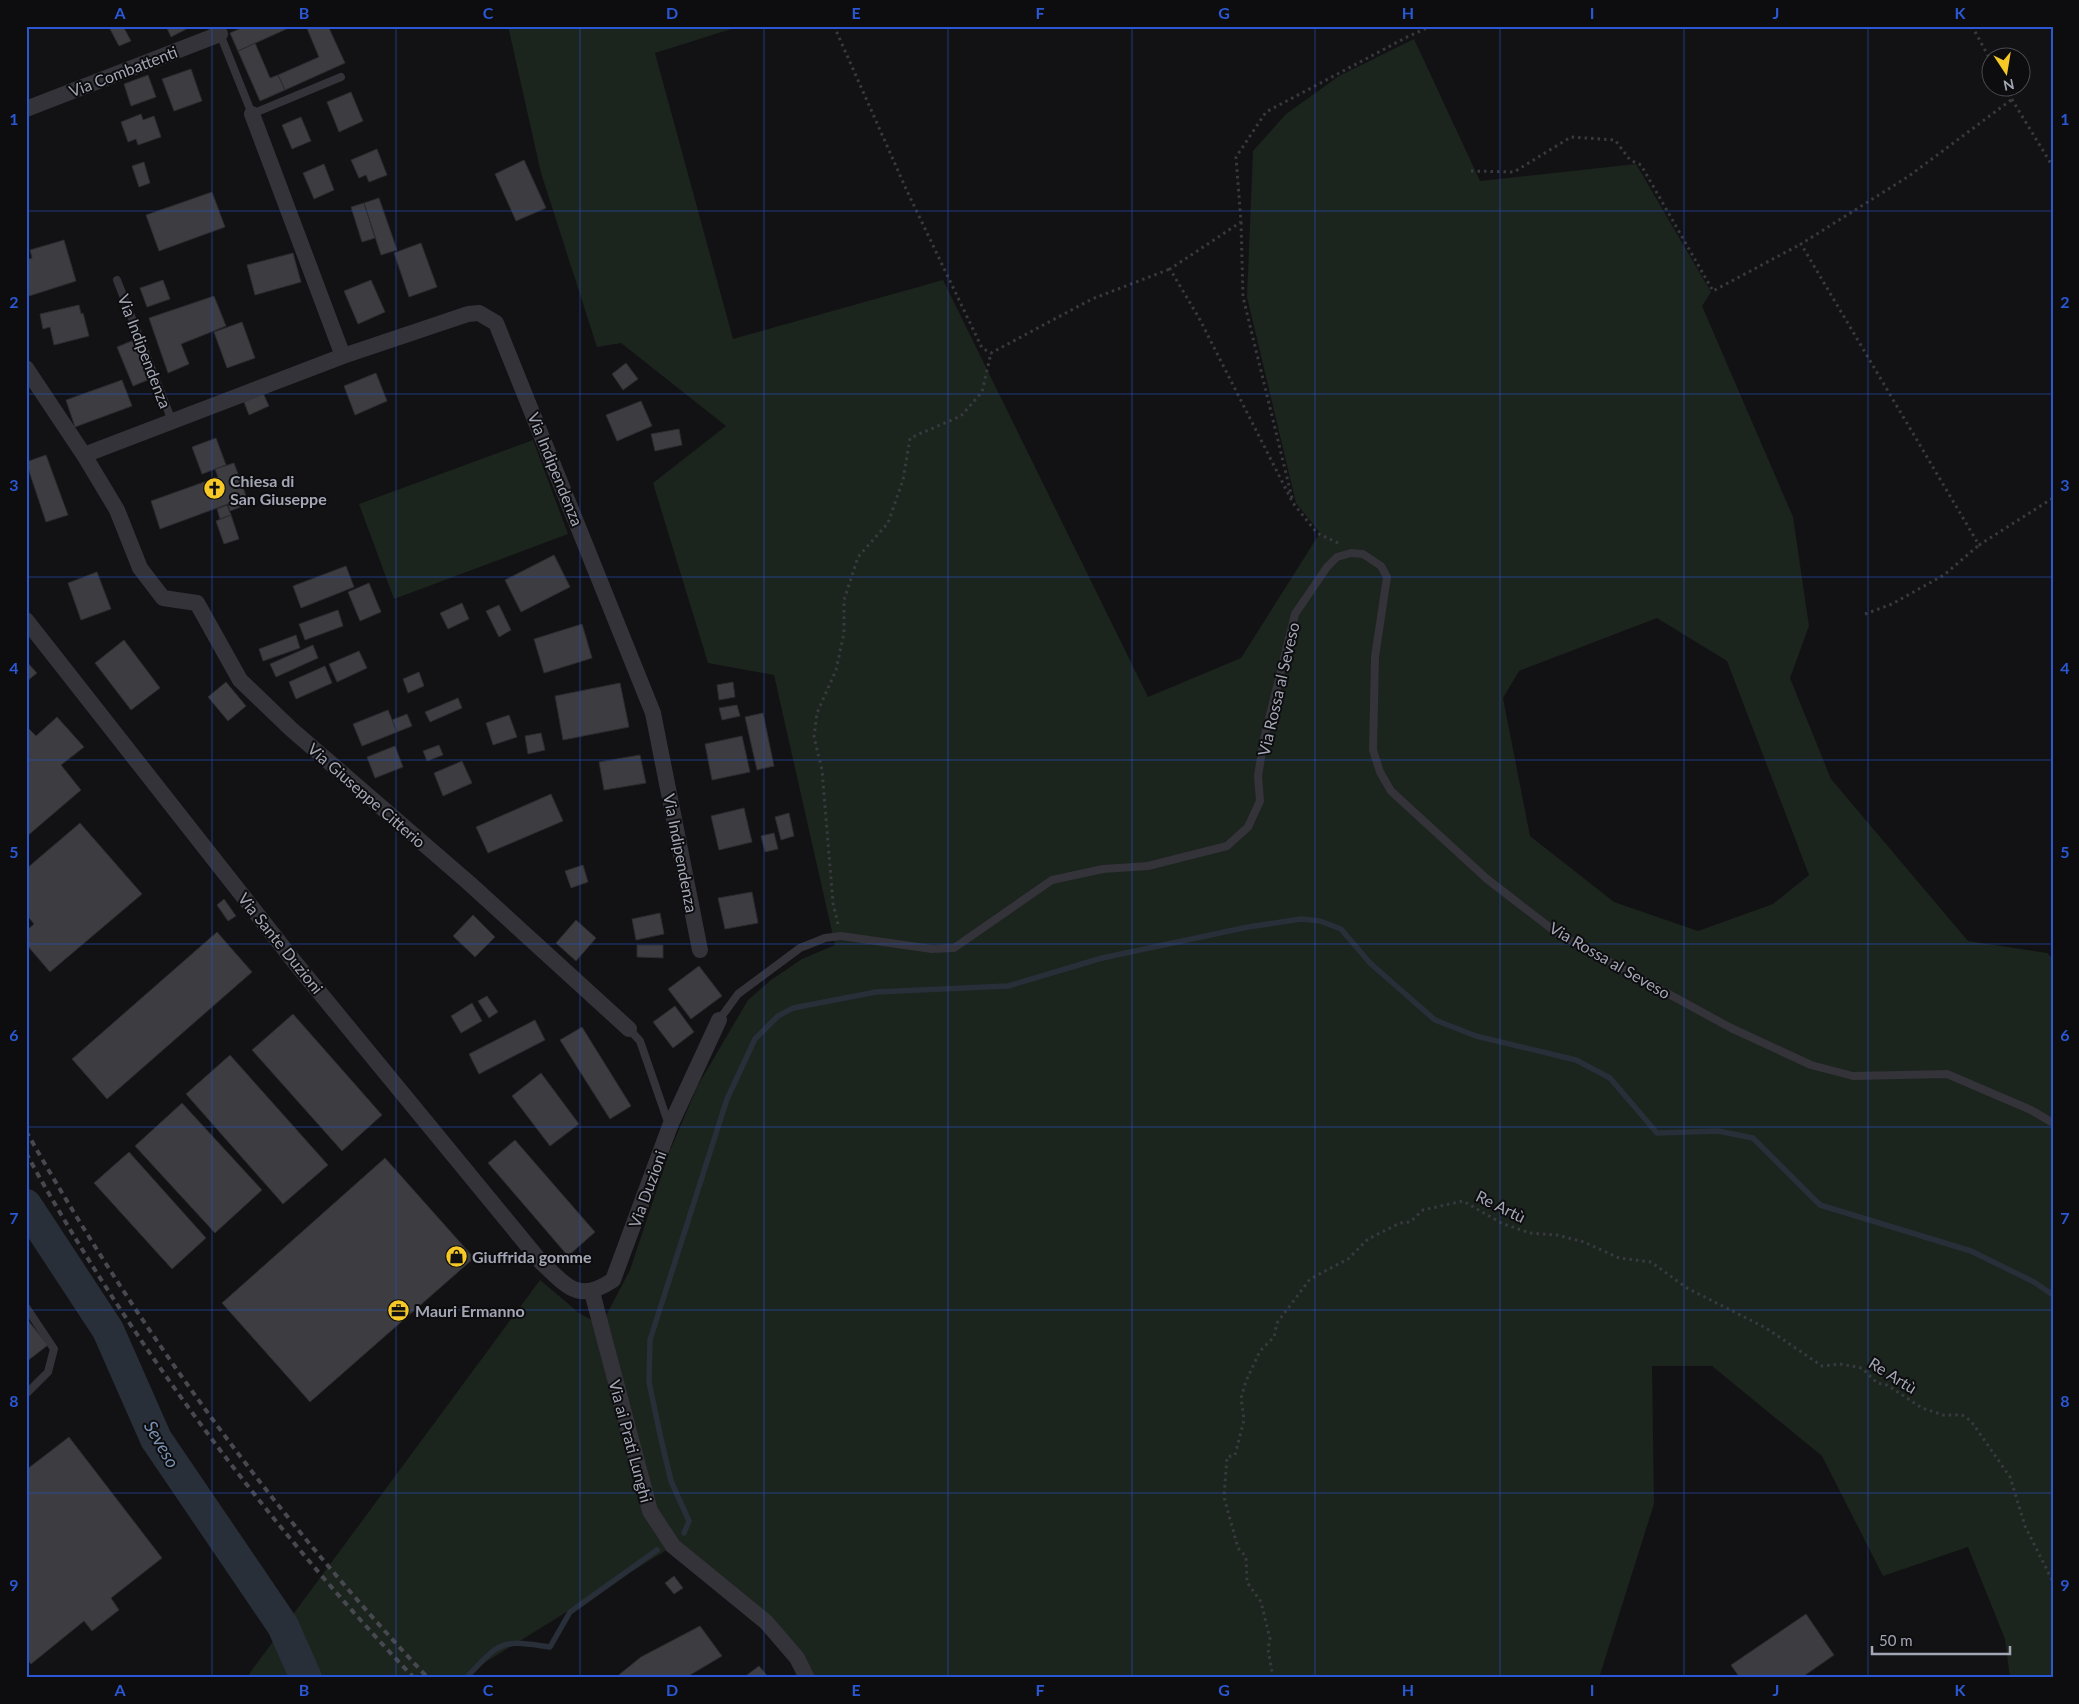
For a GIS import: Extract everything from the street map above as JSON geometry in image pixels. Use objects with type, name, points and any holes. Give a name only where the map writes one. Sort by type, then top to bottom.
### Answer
[{"type":"street","name":"Via Combattenti","points":[[26,109],[218,30]]},
{"type":"street","points":[[252,114],[344,356]]},
{"type":"street","name":"Via Indipendenza","points":[[84,455],[344,356],[468,314],[479,313],[496,322],[653,712],[700,950]]},
{"type":"street","points":[[26,368],[84,455]]},
{"type":"street","name":"Via Giuseppe Citterio","points":[[84,455],[116,510],[140,568],[163,598],[197,603],[240,680],[291,729],[469,884],[629,1029]]},
{"type":"street","name":"Via Sante Duzioni","points":[[26,620],[297,965],[541,1262],[574,1290],[583,1293],[592,1292]]},
{"type":"street","name":"Via Duzioni","points":[[592,1292],[613,1280],[670,1126],[719,1020]]},
{"type":"street","name":"Via ai Prati Lunghi","points":[[592,1292],[650,1511],[674,1546],[766,1622],[797,1658],[807,1678]]},
{"type":"lane","points":[[218,30],[252,114],[340,77]]},
{"type":"lane","name":"Via Indipendenza","points":[[117,280],[172,421]]},
{"type":"lane","name":"Via Rossa al Seveso","points":[[719,1020],[738,994],[800,948],[824,938],[841,936],[932,949],[954,948],[1052,880],[1104,868],[1148,866],[1227,846],[1248,827],[1260,801],[1258,776],[1264,739],[1295,614],[1327,567],[1338,557],[1351,553],[1364,554],[1381,566],[1387,577],[1375,657],[1372,750],[1380,772],[1391,791],[1487,879],[1557,933],[1731,1028],[1811,1065],[1853,1076],[1948,1074],[2031,1110],[2053,1123]]},
{"type":"lane","name":"Via Giuseppe Citterio","points":[[629,1029],[640,1041],[670,1126]]},
{"type":"lane","points":[[26,1307],[54,1349],[48,1372],[26,1394]]},
{"type":"path","points":[[834,26],[907,191],[982,348],[992,353]]},
{"type":"path","points":[[1293,504],[1243,297],[1241,222],[1236,157],[1266,112],[1431,26]]},
{"type":"path","points":[[1972,26],[1984,48]]},
{"type":"path","points":[[1471,171],[1514,172],[1571,137],[1615,140],[1630,160],[1641,165],[1713,291],[1802,244],[1909,176],[2011,100],[2053,167]]},
{"type":"path","points":[[841,936],[833,903],[822,770],[814,736],[817,713],[836,670],[844,633],[844,600],[858,557],[888,523],[903,480],[910,438],[961,416],[982,392],[992,353],[1092,299],[1170,269],[1241,222]]},
{"type":"path","points":[[1802,244],[1979,545]]},
{"type":"path","points":[[1170,269],[1199,318],[1293,504],[1317,533],[1340,544],[1351,553]]},
{"type":"path","points":[[1865,614],[1892,604],[1944,575],[1979,545],[2053,498]]},
{"type":"path","name":"Re Artù","points":[[1273,1678],[1268,1649],[1270,1638],[1261,1602],[1247,1582],[1246,1557],[1238,1548],[1224,1498],[1227,1457],[1235,1455],[1244,1420],[1241,1398],[1246,1382],[1260,1352],[1274,1337],[1277,1323],[1310,1279],[1348,1258],[1368,1239],[1400,1223],[1410,1222],[1423,1210],[1463,1201],[1501,1223],[1530,1234],[1557,1235],[1584,1242],[1619,1258],[1651,1262],[1687,1288],[1766,1328],[1822,1366],[1840,1364],[1862,1368],[1878,1384],[1887,1385],[1922,1408],[1943,1415],[1962,1415],[1971,1421],[2010,1476],[2025,1526],[2053,1582]]},
{"type":"shaded area","points":[[508,26],[741,26],[655,53],[733,339],[943,280],[1148,697],[1241,658],[1320,533],[1296,503],[1247,297],[1253,151],[1286,114],[1339,76],[1414,39],[1480,181],[1636,164],[1711,292],[1702,306],[1793,517],[1809,626],[1790,678],[1831,779],[1968,941],[2047,953],[2053,959],[2053,1678],[2010,1678],[2005,1639],[1968,1547],[1883,1576],[1822,1456],[1712,1366],[1652,1366],[1654,1504],[1599,1678],[807,1678],[797,1658],[673,1546],[460,1678],[253,1678],[249,1674],[540,1280],[579,1313],[601,1325],[630,1270],[669,1153],[698,1085],[748,1000],[771,980],[802,959],[835,945],[774,675],[708,663],[653,483],[726,426],[621,343],[597,347],[541,173]],"holes":[[[1657,618],[1727,661],[1809,875],[1773,904],[1698,931],[1614,902],[1530,836],[1503,698],[1519,671]]]},
{"type":"shaded area","points":[[533,440],[568,534],[394,599],[359,504]]},
{"type":"building","points":[[116,26],[123,26],[131,41],[119,46],[110,29]]},
{"type":"building","points":[[166,26],[192,26],[171,37]]},
{"type":"building","points":[[246,26],[293,26],[238,51],[230,33]]},
{"type":"building","points":[[306,26],[328,26],[345,63],[285,90],[278,75],[319,57]]},
{"type":"building","points":[[255,43],[270,78],[278,75],[285,90],[260,101],[238,51]]},
{"type":"building","points":[[191,69],[202,101],[174,111],[162,79]]},
{"type":"building","points":[[148,75],[156,97],[131,106],[124,84]]},
{"type":"building","points":[[351,92],[363,121],[339,132],[327,102]]},
{"type":"building","points":[[141,114],[143,120],[154,116],[161,137],[138,145],[136,139],[128,142],[121,122]]},
{"type":"building","points":[[301,117],[311,141],[292,149],[282,125]]},
{"type":"building","points":[[377,149],[387,175],[369,182],[366,175],[359,178],[351,160]]},
{"type":"building","points":[[524,160],[546,208],[516,221],[495,174]]},
{"type":"building","points":[[144,162],[150,183],[139,187],[132,166]]},
{"type":"building","points":[[324,164],[334,190],[314,199],[303,173]]},
{"type":"building","points":[[212,192],[225,227],[159,251],[146,215]]},
{"type":"building","points":[[379,198],[397,250],[381,255],[364,203]]},
{"type":"building","points":[[364,203],[375,238],[362,242],[351,207]]},
{"type":"building","points":[[64,240],[76,281],[26,297],[26,260],[32,258],[30,250]]},
{"type":"building","points":[[421,243],[437,287],[409,297],[394,253]]},
{"type":"building","points":[[293,253],[301,282],[255,295],[247,265]]},
{"type":"building","points":[[163,280],[170,299],[147,307],[140,288]]},
{"type":"building","points":[[371,280],[385,312],[358,324],[344,291]]},
{"type":"building","points":[[214,296],[226,326],[181,344],[189,364],[168,373],[149,318]]},
{"type":"building","points":[[79,305],[89,336],[54,345],[50,327],[43,329],[40,314]]},
{"type":"building","points":[[242,322],[255,358],[227,368],[214,332]]},
{"type":"building","points":[[134,340],[150,379],[133,386],[117,347]]},
{"type":"building","points":[[626,363],[638,379],[623,390],[612,374]]},
{"type":"building","points":[[376,373],[387,401],[355,415],[344,386]]},
{"type":"building","points":[[122,380],[132,406],[75,427],[66,400]]},
{"type":"building","points":[[263,393],[269,406],[249,415],[244,402]]},
{"type":"building","points":[[641,401],[652,426],[617,441],[606,415]]},
{"type":"building","points":[[679,429],[682,445],[655,451],[651,434]]},
{"type":"building","points":[[216,438],[226,465],[202,474],[192,447]]},
{"type":"building","points":[[46,455],[68,515],[46,522],[26,462]]},
{"type":"building","name":"Chiesa di San Giuseppe","points":[[234,463],[249,504],[230,511],[228,504],[160,529],[151,501],[218,477],[215,469]]},
{"type":"building","points":[[227,505],[231,515],[220,519],[217,509]]},
{"type":"building","points":[[231,515],[239,539],[224,544],[216,521]]},
{"type":"building","points":[[554,555],[570,587],[521,612],[505,580]]},
{"type":"building","points":[[346,566],[354,587],[301,608],[293,586]]},
{"type":"building","points":[[97,572],[111,609],[81,620],[68,583]]},
{"type":"building","points":[[369,583],[381,612],[360,621],[348,592]]},
{"type":"building","points":[[462,603],[469,619],[448,629],[440,613]]},
{"type":"building","points":[[499,605],[511,630],[499,637],[486,611]]},
{"type":"building","points":[[338,610],[343,626],[305,640],[299,624]]},
{"type":"building","points":[[582,624],[592,658],[544,673],[534,639]]},
{"type":"building","points":[[296,635],[300,648],[263,661],[259,649]]},
{"type":"building","points":[[124,640],[160,688],[131,710],[95,663]]},
{"type":"building","points":[[313,645],[318,658],[276,677],[270,664]]},
{"type":"building","points":[[359,651],[367,668],[337,682],[329,664]]},
{"type":"building","points":[[26,661],[37,673],[26,682]]},
{"type":"building","points":[[325,666],[332,683],[296,699],[289,682]]},
{"type":"building","points":[[419,672],[424,686],[408,693],[403,679]]},
{"type":"building","points":[[226,682],[246,706],[228,721],[208,697]]},
{"type":"building","points":[[733,682],[735,697],[719,700],[717,685]]},
{"type":"building","points":[[620,683],[629,727],[563,740],[555,696]]},
{"type":"building","points":[[458,698],[462,708],[430,722],[425,712]]},
{"type":"building","points":[[737,705],[740,716],[722,720],[719,708]]},
{"type":"building","points":[[388,710],[397,732],[362,746],[353,724]]},
{"type":"building","points":[[763,713],[774,766],[757,770],[745,717]]},
{"type":"building","points":[[407,714],[412,726],[397,732],[392,720]]},
{"type":"building","points":[[509,715],[517,737],[493,745],[486,723]]},
{"type":"building","points":[[57,717],[84,747],[61,765],[81,790],[26,837],[26,726],[36,736]]},
{"type":"building","points":[[541,733],[545,750],[528,754],[525,736]]},
{"type":"building","points":[[742,736],[750,772],[712,780],[705,744]]},
{"type":"building","points":[[439,745],[443,755],[427,761],[423,751]]},
{"type":"building","points":[[395,746],[403,767],[375,778],[367,757]]},
{"type":"building","points":[[640,755],[646,783],[604,790],[599,762]]},
{"type":"building","points":[[462,761],[472,783],[443,796],[434,773]]},
{"type":"building","points":[[551,794],[563,821],[488,853],[476,827]]},
{"type":"building","points":[[744,808],[752,842],[719,850],[711,816]]},
{"type":"building","points":[[789,813],[794,836],[781,840],[775,817]]},
{"type":"building","points":[[80,823],[142,894],[50,972],[26,944],[26,931],[34,924],[26,914],[26,869]]},
{"type":"building","points":[[774,833],[778,849],[765,852],[761,836]]},
{"type":"building","points":[[583,865],[588,882],[571,888],[565,871]]},
{"type":"building","points":[[752,892],[758,923],[725,929],[718,898]]},
{"type":"building","points":[[224,899],[236,916],[228,921],[217,905]]},
{"type":"building","points":[[660,913],[664,934],[636,940],[632,919]]},
{"type":"building","points":[[473,915],[495,937],[475,957],[453,936]]},
{"type":"building","points":[[576,920],[596,938],[576,961],[556,943]]},
{"type":"building","points":[[217,932],[252,972],[107,1099],[72,1059]]},
{"type":"building","points":[[637,945],[663,945],[663,958],[637,957]]},
{"type":"building","points":[[699,966],[722,996],[691,1019],[668,989]]},
{"type":"building","points":[[487,996],[498,1012],[489,1018],[478,1001]]},
{"type":"building","points":[[472,1003],[482,1021],[461,1033],[451,1016]]},
{"type":"building","points":[[675,1006],[694,1032],[673,1048],[653,1022]]},
{"type":"building","points":[[293,1014],[382,1115],[342,1151],[252,1050]]},
{"type":"building","points":[[535,1020],[545,1040],[479,1074],[469,1054]]},
{"type":"building","points":[[582,1027],[631,1106],[610,1119],[560,1040]]},
{"type":"building","points":[[230,1055],[328,1165],[283,1204],[186,1094]]},
{"type":"building","points":[[541,1073],[579,1124],[550,1146],[512,1096]]},
{"type":"building","points":[[182,1103],[262,1190],[215,1233],[135,1146]]},
{"type":"building","points":[[515,1140],[595,1232],[568,1256],[488,1163]]},
{"type":"building","points":[[129,1152],[206,1238],[172,1269],[94,1183]]},
{"type":"building","points":[[385,1158],[474,1258],[310,1402],[222,1303]]},
{"type":"building","points":[[26,1318],[48,1345],[26,1362]]},
{"type":"building","points":[[69,1437],[162,1558],[111,1598],[119,1610],[92,1631],[84,1621],[31,1664],[26,1658],[26,1470]]},
{"type":"building","points":[[674,1576],[683,1588],[674,1594],[665,1583]]},
{"type":"building","points":[[1806,1614],[1834,1655],[1801,1678],[1740,1678],[1731,1665]]},
{"type":"building","points":[[700,1626],[722,1656],[685,1678],[615,1678],[641,1657]]},
{"type":"building","points":[[759,1666],[769,1678],[743,1678]]},
{"type":"waterway","points":[[684,1533],[689,1521],[671,1481],[649,1382],[650,1340],[727,1099],[755,1039],[778,1016],[793,1008],[876,992],[1008,986],[1102,958],[1248,927],[1301,919],[1320,921],[1341,929],[1370,963],[1435,1020],[1476,1036],[1576,1060],[1610,1078],[1657,1133],[1718,1131],[1753,1138],[1820,1205],[1971,1251],[2034,1282],[2053,1295]]},
{"type":"waterway","name":"Seveso","points":[[26,1205],[108,1330],[156,1439],[283,1626],[306,1678]]},
{"type":"waterway","points":[[466,1678],[486,1657],[502,1646],[521,1643],[550,1647],[570,1612],[657,1550]]},
{"type":"railway","points":[[26,1131],[114,1277],[161,1347],[211,1416],[315,1550],[370,1615],[428,1678]]},
{"type":"railway","points":[[26,1153],[66,1223],[110,1293],[155,1361],[203,1428],[305,1556],[414,1678]]},
{"type":"place","name":"Chiesa di San Giuseppe","points":[[214,489]]},
{"type":"place","name":"Giuffrida gomme","points":[[456,1256]]},
{"type":"place","name":"Mauri Ermanno","points":[[399,1310]]}]
